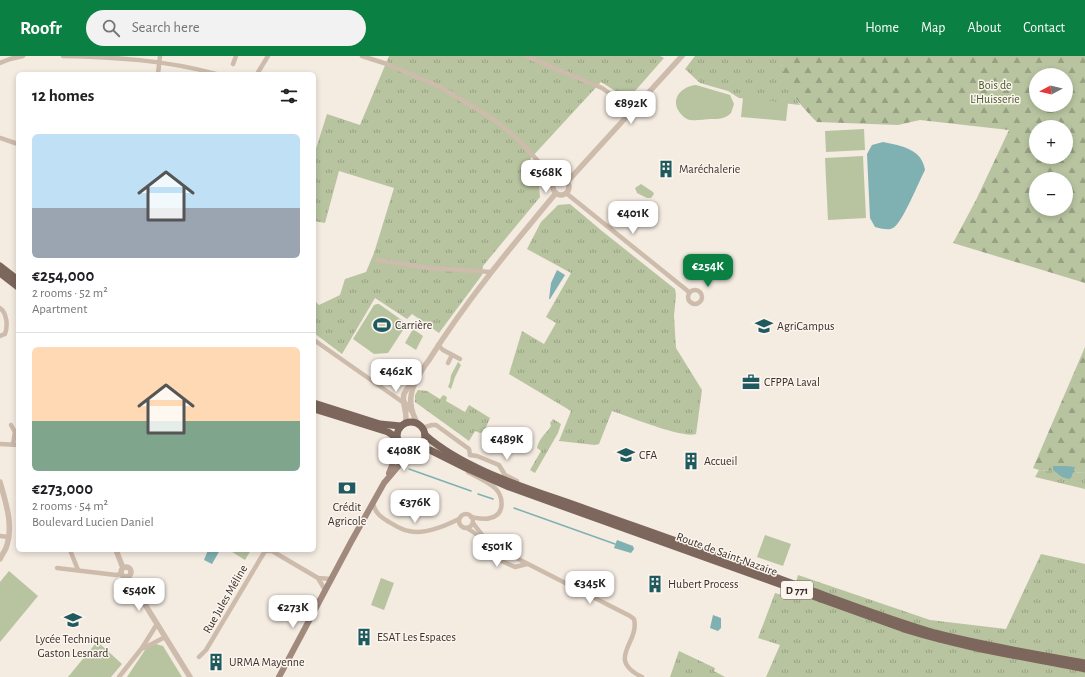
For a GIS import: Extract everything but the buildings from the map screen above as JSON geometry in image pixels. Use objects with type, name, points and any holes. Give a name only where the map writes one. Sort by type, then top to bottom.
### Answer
[{"type":"main road","points":[[0,266],[16,278]]},
{"type":"main road","points":[[0,273],[16,285]]},
{"type":"main road","points":[[316,404],[380,424],[403,425],[411,422],[420,426],[425,435],[422,443],[414,449],[384,483]]},
{"type":"main road","points":[[316,410],[388,432],[399,441],[404,448],[414,449]]},
{"type":"main road","points":[[279,677],[384,483],[397,455],[399,430],[403,425]]},
{"type":"main road","name":"Route de Saint-Nazaire","points":[[425,435],[434,443],[462,460],[488,472],[902,623],[973,642],[1085,664]]},
{"type":"main road","name":"Route de Saint-Nazaire","points":[[414,449],[423,448],[430,450],[509,487],[907,630],[982,649],[1085,669]]},
{"type":"street","points":[[0,63],[20,56]]},
{"type":"street","points":[[63,56],[92,56],[160,63],[206,72]]},
{"type":"street","points":[[158,72],[160,56]]},
{"type":"street","points":[[233,64],[236,56]]},
{"type":"street","points":[[258,72],[268,56]]},
{"type":"street","points":[[362,56],[387,64],[440,87],[493,119],[519,140],[556,181]]},
{"type":"street","points":[[525,56],[602,88],[633,110]]},
{"type":"street","points":[[567,182],[682,56]]},
{"type":"street","points":[[0,138],[16,143]]},
{"type":"street","points":[[556,181],[561,180],[567,182]]},
{"type":"street","points":[[556,181],[553,187],[556,193],[560,195],[566,193]]},
{"type":"street","points":[[566,193],[568,189],[567,182]]},
{"type":"street","points":[[403,425],[407,415],[403,402],[404,395],[408,388],[458,315],[491,272],[556,193]]},
{"type":"street","points":[[566,193],[689,292]]},
{"type":"street","points":[[376,260],[429,268],[491,272]]},
{"type":"street","points":[[0,308],[3,310],[6,321],[5,334],[0,336]]},
{"type":"street","points":[[316,341],[405,402],[420,426],[432,424],[436,425],[468,448],[470,455]]},
{"type":"street","points":[[438,345],[443,350],[460,360]]},
{"type":"street","points":[[448,363],[452,355]]},
{"type":"street","points":[[412,412],[410,399],[418,375]]},
{"type":"street","points":[[0,444],[16,445],[15,432],[11,425]]},
{"type":"street","points":[[462,460],[470,455],[477,456],[499,465],[505,475],[534,490]]},
{"type":"street","points":[[373,504],[377,514],[382,518],[402,529],[414,532],[429,530],[459,519],[466,514],[472,517],[485,519],[495,516],[501,508],[502,502],[496,489],[445,458]]},
{"type":"street","points":[[0,482],[9,520],[6,548],[0,559]]},
{"type":"street","points":[[472,517],[473,523],[479,532],[493,546]]},
{"type":"street","points":[[459,519],[462,527],[467,528],[482,540],[634,619],[634,627],[625,656],[625,662],[627,667],[632,672],[642,677]]},
{"type":"street","points":[[467,528],[473,523]]},
{"type":"street","points":[[0,536],[8,537]]},
{"type":"street","points":[[482,540],[486,550],[495,558],[515,567],[527,564]]},
{"type":"street","points":[[71,552],[78,570]]},
{"type":"street","points":[[117,552],[125,577],[128,577],[190,677]]},
{"type":"street","name":"Rue Jules Méline","points":[[199,656],[206,650],[264,552]]},
{"type":"street","name":"Rue Jules Méline","points":[[274,552],[318,578],[331,579]]},
{"type":"street","points":[[57,568],[116,575],[128,568],[130,570],[130,575],[128,577]]},
{"type":"street","points":[[318,578],[325,590]]},
{"type":"street","points":[[119,677],[142,648],[157,624]]},
{"type":"street","points":[[142,648],[165,637]]},
{"type":"green space","points":[[389,56],[660,56],[664,58],[628,99],[601,82],[530,159],[541,177],[539,186],[540,197],[483,266],[482,275],[439,333],[412,314],[407,319],[375,298],[342,354],[316,334],[316,302],[319,305],[340,295],[345,279],[366,272],[374,253],[394,188],[339,171],[325,223],[316,221],[316,149],[327,114],[360,125]]},
{"type":"green space","points":[[695,56],[781,56],[784,75],[800,105],[739,98],[728,91],[700,83],[685,69]]},
{"type":"green space","name":"Bois de L'Huisserie","points":[[781,56],[1085,56],[1085,283],[953,243],[976,200],[1009,130],[920,120],[898,125],[817,122],[798,101],[783,75]]},
{"type":"green space","points":[[696,85],[730,95],[734,104],[731,113],[724,118],[719,119],[693,120],[684,117],[676,105],[677,96],[687,87]]},
{"type":"green space","points":[[743,98],[788,103],[786,121],[741,117]]},
{"type":"green space","points":[[864,129],[865,150],[826,152],[825,131]]},
{"type":"green space","points":[[863,156],[866,218],[828,220],[825,158]]},
{"type":"green space","points":[[641,184],[653,192],[654,194],[651,198],[647,198],[637,193],[635,188]]},
{"type":"green space","points":[[570,204],[675,289],[676,295],[674,316],[676,348],[702,390],[696,434],[690,435],[668,430],[612,411],[599,444],[595,445],[559,441],[571,411],[509,374],[522,331],[544,344],[556,323],[546,317],[571,273],[527,249],[541,222],[558,205]]},
{"type":"green space","name":"Carrière","points":[[377,304],[403,321],[403,330],[388,353],[374,354],[353,339],[374,305]]},
{"type":"green space","points":[[413,329],[423,336],[416,350],[405,343]]},
{"type":"green space","points":[[1085,347],[1085,473],[1039,470],[1033,468]]},
{"type":"green space","points":[[458,362],[461,365],[451,389],[448,387],[451,375]]},
{"type":"green space","points":[[418,390],[427,391],[440,399],[443,395],[447,397],[446,401],[465,412],[469,405],[490,418],[484,432],[480,433],[475,431],[469,441],[415,402],[415,395]]},
{"type":"green space","points":[[553,419],[561,424],[558,433],[535,473],[530,470],[541,451],[537,448],[538,445],[551,426],[550,423]]},
{"type":"green space","points":[[1039,470],[1085,473],[1085,489],[1035,477]]},
{"type":"green space","points":[[765,535],[791,544],[783,566],[757,557]]},
{"type":"green space","points":[[232,552],[250,552],[245,560]]},
{"type":"green space","points":[[1041,554],[1085,564],[1085,677],[766,677],[780,645],[758,638],[775,593],[792,598],[798,575],[930,620],[1006,629]]},
{"type":"green space","points":[[9,571],[38,596],[0,642],[0,582]]},
{"type":"green space","points":[[381,578],[394,583],[384,610],[371,605]]},
{"type":"green space","points":[[96,643],[100,644],[122,664],[111,677],[68,677]]},
{"type":"green space","points":[[156,644],[163,646],[182,677],[127,677],[147,647]]},
{"type":"green space","points":[[679,651],[715,668],[714,671],[725,677],[670,677]]},
{"type":"water","points":[[883,142],[904,147],[915,153],[920,157],[925,170],[901,219],[897,225],[889,229],[875,227],[870,218],[867,154],[872,145]]},
{"type":"water","points":[[557,270],[565,275],[549,299],[551,283]]},
{"type":"water","points":[[1053,466],[1075,467],[1071,478],[1069,479],[1062,477],[1053,470]]},
{"type":"water","points":[[617,540],[633,546],[634,549],[631,553],[614,548]]},
{"type":"water","points":[[207,552],[219,552],[212,564],[204,560]]},
{"type":"water","points":[[713,615],[721,618],[721,628],[718,631],[710,628]]},
{"type":"waterway","points":[[409,469],[471,491]]},
{"type":"waterway","points":[[478,494],[493,499]]},
{"type":"waterway","points":[[514,508],[615,544]]},
{"type":"place","name":"Maréchalerie","points":[[666,169]]},
{"type":"place","name":"Carrière","points":[[382,325]]},
{"type":"place","name":"AgriCampus","points":[[764,326]]},
{"type":"place","name":"CFPPA Laval","points":[[751,382]]},
{"type":"place","name":"CFA","points":[[626,455]]},
{"type":"place","name":"Accueil","points":[[691,461]]},
{"type":"place","name":"Crédit Agricole","points":[[347,488]]},
{"type":"place","name":"Hubert Process","points":[[655,584]]},
{"type":"place","name":"Lycée Technique Gaston Lesnard","points":[[73,620]]},
{"type":"place","name":"ESAT Les Espaces","points":[[364,637]]},
{"type":"place","name":"URMA Mayenne","points":[[216,662]]}]
